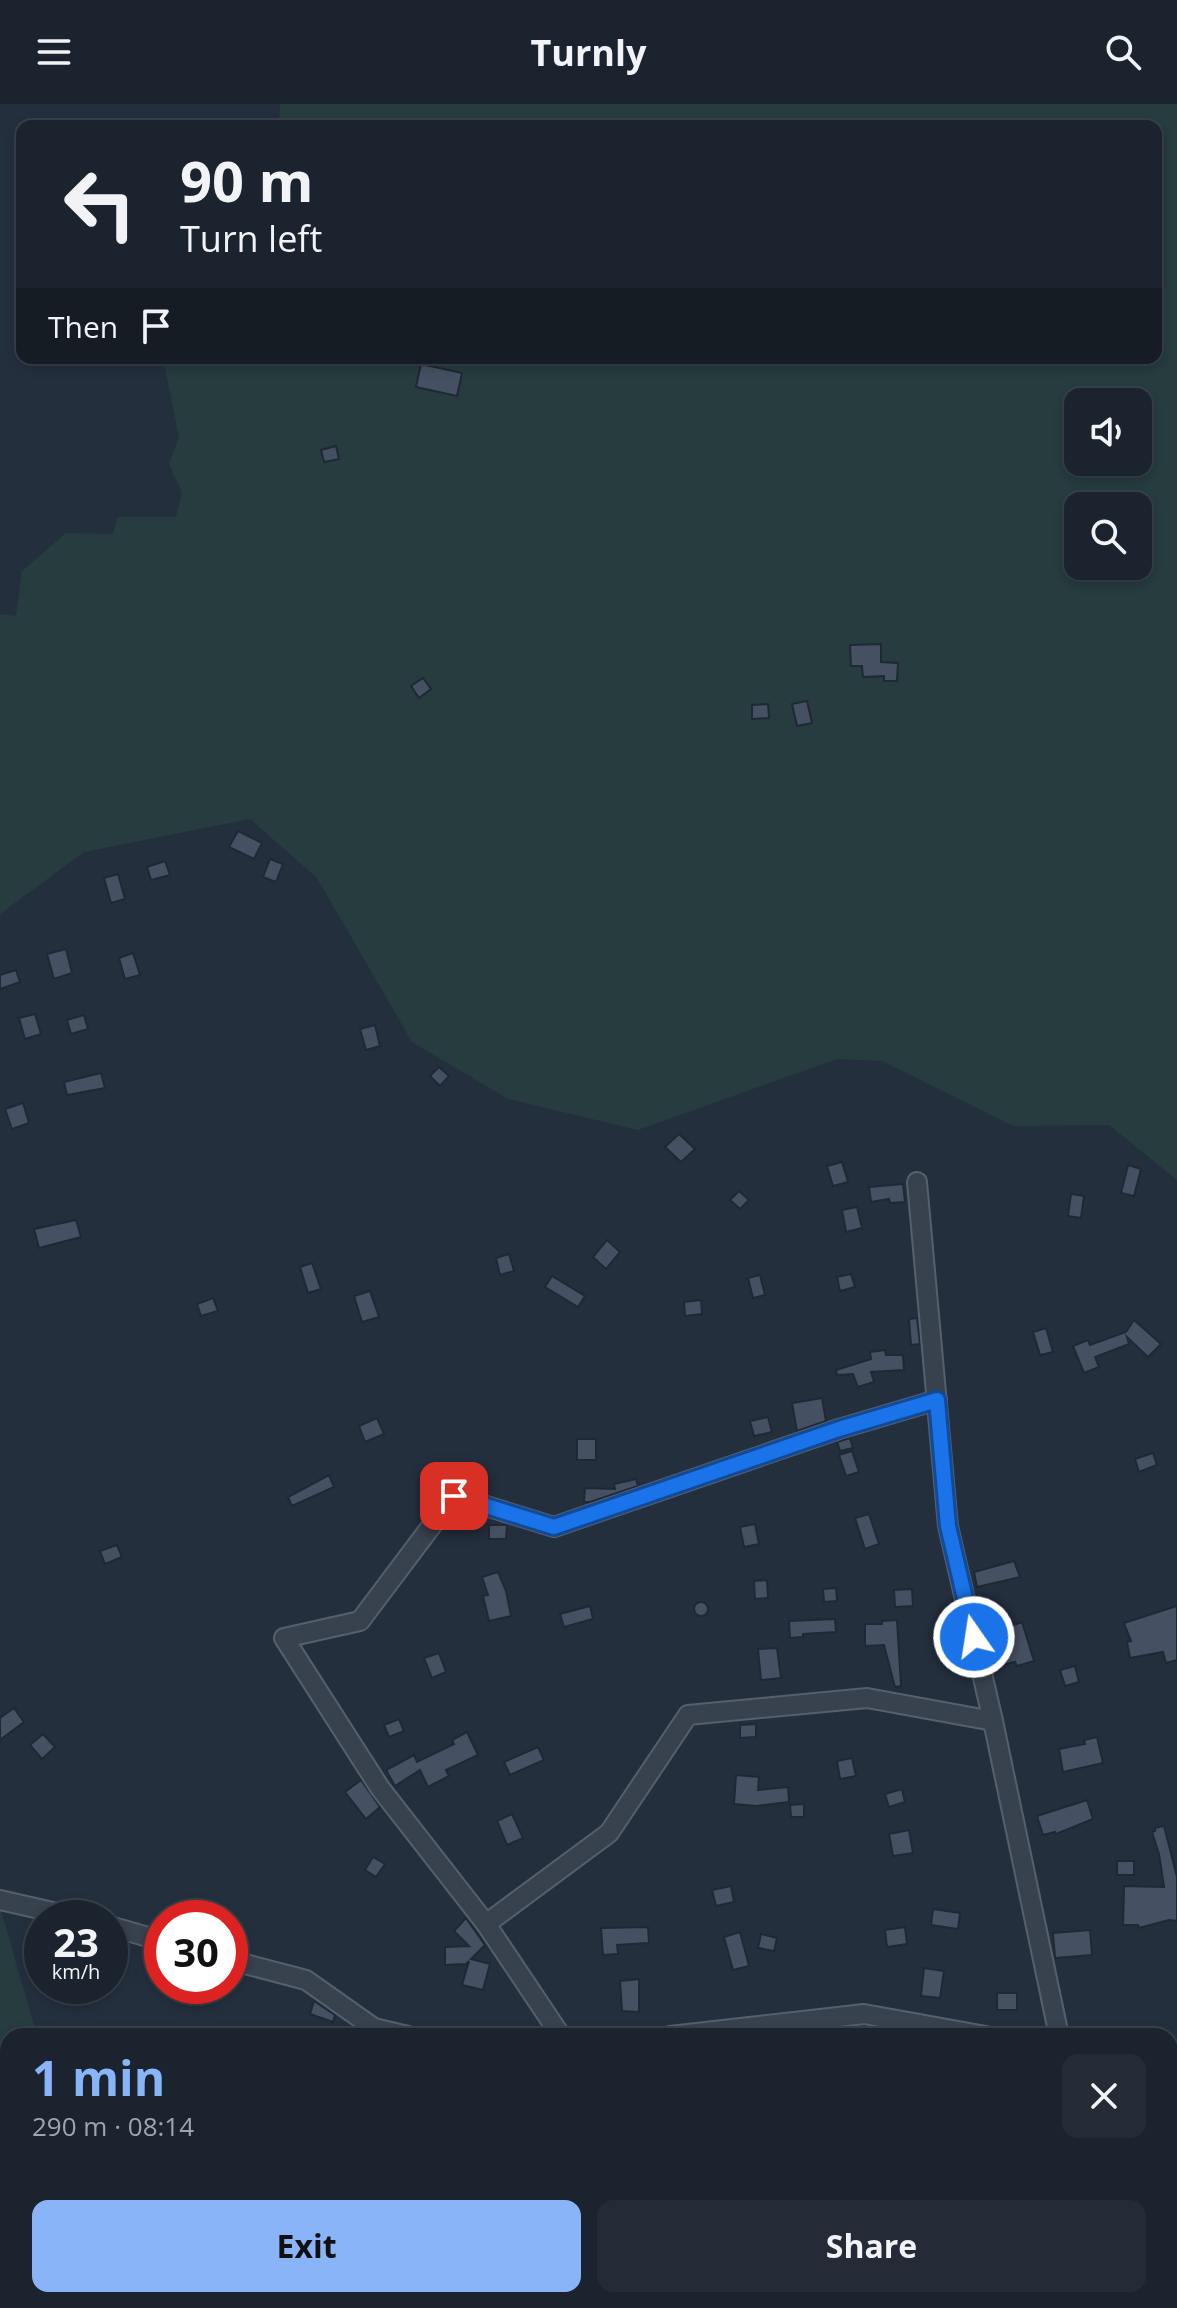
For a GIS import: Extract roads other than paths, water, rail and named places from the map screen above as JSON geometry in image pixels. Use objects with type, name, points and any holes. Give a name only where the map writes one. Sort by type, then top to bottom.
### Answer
[{"type":"street","points":[[917,1182],[948,1526],[993,1721],[1057,2028]]},
{"type":"street","points":[[556,2028],[486,1924],[380,1788],[284,1638],[360,1621],[454,1496],[554,1527],[839,1429],[937,1400]]},
{"type":"street","points":[[486,1924],[609,1833],[688,1715],[867,1698],[993,1721]]},
{"type":"street","points":[[0,1900],[24,1905]]},
{"type":"street","points":[[248,1965],[306,1980],[374,2028]]},
{"type":"street","points":[[741,2028],[864,2014],[942,2028]]}]
